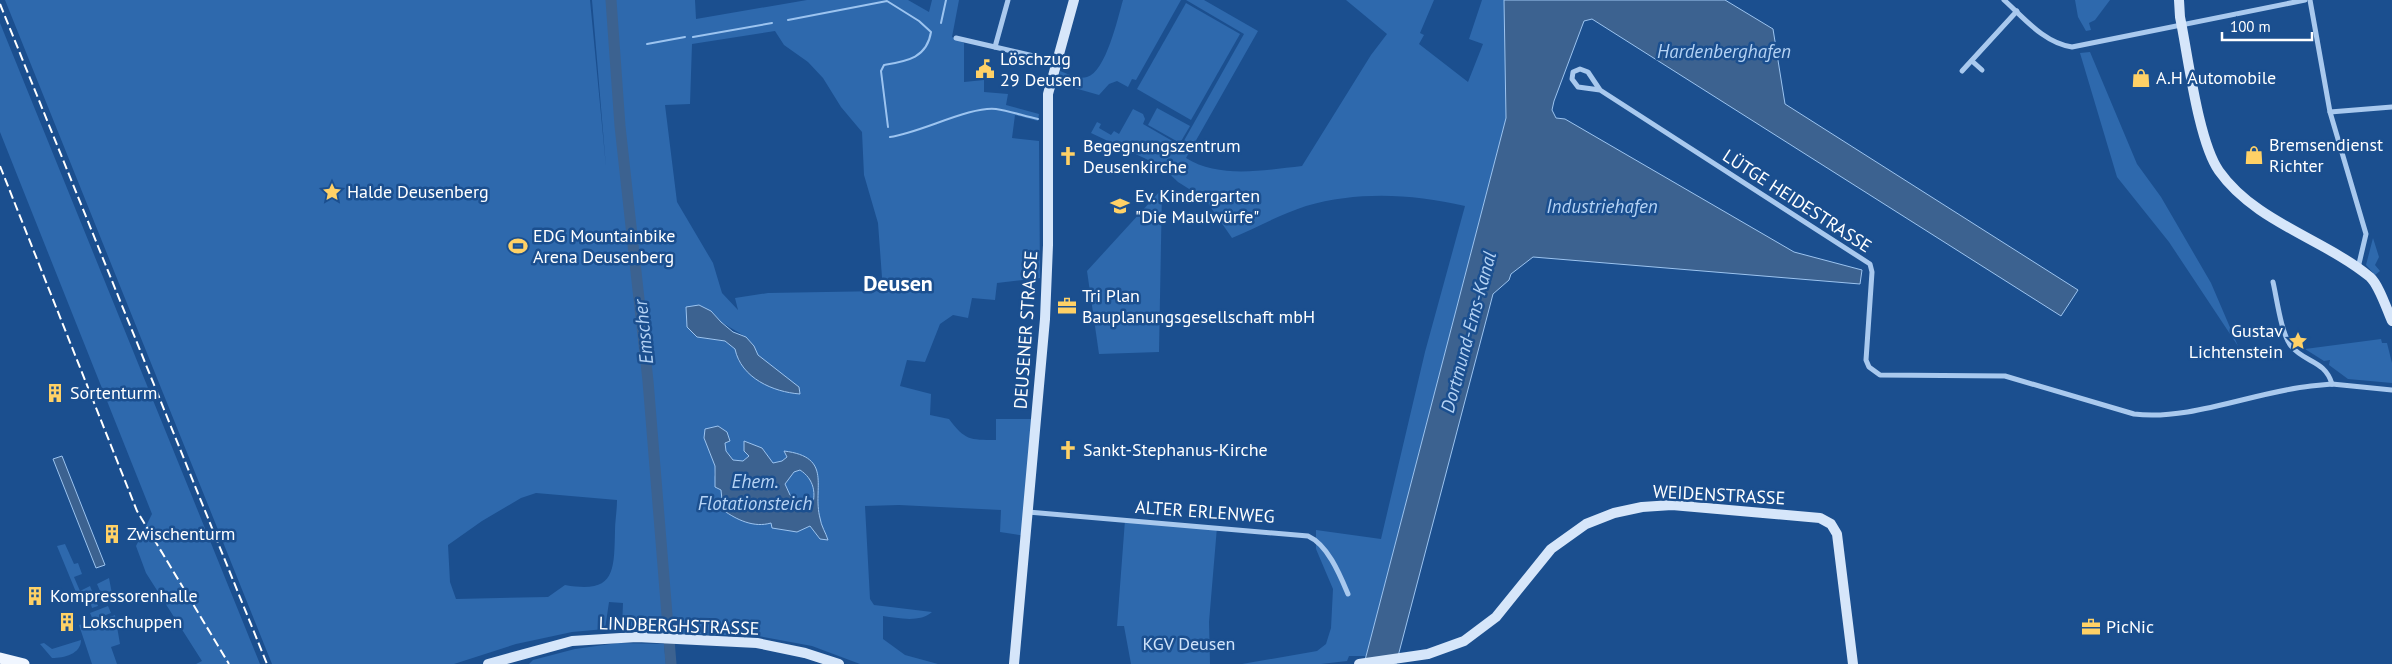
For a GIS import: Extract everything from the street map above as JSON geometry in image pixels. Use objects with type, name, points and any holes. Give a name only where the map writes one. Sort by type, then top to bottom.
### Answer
[{"type":"main road","points":[[0,658],[24,664]]},
{"type":"street","points":[[995,47],[1006,0]]},
{"type":"street","name":"DEUSENER STRASSE","points":[[1014,664],[1046,287],[1048,94],[1055,61],[1074,0]]},
{"type":"street","points":[[2004,0],[2045,37],[2055,43],[2072,47],[2181,21],[2305,0]]},
{"type":"street","points":[[2173,0],[2181,21]]},
{"type":"street","points":[[2179,0],[2181,21],[2204,135],[2218,169],[2233,188],[2260,209],[2370,278],[2392,321]]},
{"type":"street","points":[[2310,0],[2330,112],[2366,234],[2361,271]]},
{"type":"street","points":[[1962,72],[2016,11]]},
{"type":"street","points":[[956,38],[1055,61]]},
{"type":"street","points":[[1972,61],[1982,70]]},
{"type":"street","name":"LÜTGE HEIDESTRASSE","points":[[1600,90],[1578,87],[1572,80],[1573,72],[1580,69],[1588,72],[1600,90],[1870,264],[1872,276],[1866,360],[1869,367],[1880,375],[1986,374],[2005,376],[2134,414],[2148,416],[2181,412],[2288,389],[2332,384],[2392,390]]},
{"type":"street","points":[[2330,112],[2392,107]]},
{"type":"street","points":[[2273,282],[2286,338],[2298,352],[2326,370],[2332,384]]},
{"type":"street","name":"WEIDENSTRASSE","points":[[1358,664],[1414,656],[1454,646],[1474,635],[1508,604],[1551,549],[1586,524],[1614,513],[1642,507],[1672,505],[1820,518],[1831,524],[1837,534],[1853,664]]},
{"type":"street","name":"ALTER ERLENWEG","points":[[1028,512],[1308,536],[1316,541],[1328,556],[1348,594]]},
{"type":"street","name":"LINDBERGHSTRASSE","points":[[488,664],[521,658],[581,640],[648,638],[693,639],[773,646],[805,652],[839,664]]},
{"type":"green space","points":[[5,0],[590,0],[606,167],[592,0],[695,0],[696,19],[807,0],[908,0],[929,12],[932,0],[959,0],[952,37],[964,43],[964,82],[984,80],[984,92],[1008,94],[1006,105],[1039,114],[1038,121],[1015,115],[1012,138],[1039,141],[1040,278],[997,283],[995,300],[972,298],[968,318],[953,315],[940,324],[925,362],[907,360],[900,386],[931,394],[930,415],[949,419],[959,431],[973,439],[996,440],[996,419],[1037,419],[1026,536],[1000,532],[1001,510],[899,505],[865,506],[870,599],[874,605],[932,612],[915,619],[883,616],[883,639],[905,655],[938,664],[860,664],[812,646],[758,636],[647,633],[622,628],[623,603],[609,602],[605,629],[572,632],[516,644],[454,664],[272,664]],"holes":[[[775,31],[784,45],[808,62],[823,78],[841,107],[862,132],[864,175],[878,223],[883,291],[768,293],[735,298],[738,310],[722,293],[713,263],[677,202],[665,105],[690,104],[692,44]],[[686,307],[711,311],[721,322],[746,337],[754,346],[757,355],[779,372],[746,371],[738,360],[736,349],[725,341],[697,337],[687,327]],[[718,426],[727,432],[730,441],[725,443],[726,451],[733,460],[743,461],[749,456],[744,451],[744,441],[762,448],[773,463],[782,461],[787,457],[784,452],[817,470],[820,539],[810,526],[771,523],[723,510],[722,490],[714,475],[715,466],[704,437]],[[536,493],[617,500],[614,558],[608,577],[603,583],[594,586],[565,585],[548,597],[456,599],[450,582],[448,545],[482,521],[521,498]]]},
{"type":"green space","points":[[1123,0],[1181,0],[1136,80],[1132,79],[1128,87],[1117,81],[1109,84],[1099,95],[1057,83],[1060,71],[1081,78],[1094,73],[1100,65],[1110,43]]},
{"type":"green space","points":[[1186,0],[1204,0],[1258,31],[1186,158],[1199,165],[1213,169],[1258,171],[1302,166],[1371,55],[1387,34],[1346,0],[1434,0],[1420,33],[1424,35],[1419,44],[1468,82],[1483,44],[1469,39],[1482,0],[1504,0],[1506,118],[1366,656],[1349,656],[1347,661],[1321,664],[1242,664],[1317,651],[1326,644],[1331,628],[1333,589],[1316,549],[1316,530],[1381,539],[1425,352],[1465,206],[1405,197],[1366,196],[1346,198],[1297,209],[1232,238],[1205,199],[1178,182],[1161,166],[1091,133],[1097,122],[1101,124],[1099,128],[1111,135],[1114,131],[1119,134],[1133,109],[1143,114],[1145,119],[1143,124],[1181,146],[1244,34]]},
{"type":"green space","points":[[2075,0],[2110,0],[2095,20],[2089,23],[2091,30],[2086,31],[2078,17]]},
{"type":"green space","points":[[1186,3],[1240,34],[1191,120],[1137,89]]},
{"type":"green space","points":[[0,23],[260,664],[196,664],[202,661],[146,573],[136,546],[152,514],[0,132]]},
{"type":"green space","points":[[2090,52],[2137,164],[2161,197],[2211,283],[2238,346],[2169,242],[2117,177],[2080,53]]},
{"type":"green space","points":[[1157,108],[1190,126],[1180,143],[1148,125]]},
{"type":"green space","points":[[1162,189],[1159,352],[1099,354],[1087,271]]},
{"type":"green space","points":[[2373,238],[2379,257],[2375,265],[2380,271],[2375,275],[2366,265]]},
{"type":"green space","points":[[2381,339],[2382,343],[2387,343],[2392,363],[2392,383],[2348,379],[2329,365],[2330,360],[2324,361],[2305,349]]},
{"type":"green space","points":[[800,470],[811,482],[814,492],[811,509],[804,511],[790,496],[785,484],[794,472]]},
{"type":"green space","name":"KGV Deusen","points":[[1125,520],[1217,527],[1209,622],[1210,664],[1131,664],[1124,626],[1117,626]]},
{"type":"green space","points":[[65,544],[74,564],[78,563],[82,574],[74,577],[80,591],[90,586],[98,606],[92,608],[88,595],[78,597],[57,546]]},
{"type":"green space","points":[[109,578],[113,599],[107,602],[105,597],[103,598],[97,584]]},
{"type":"green space","points":[[108,606],[111,613],[93,620],[90,613]]},
{"type":"green space","points":[[115,615],[120,644],[111,647],[117,664],[92,664],[79,625],[83,624],[84,627]]},
{"type":"green space","points":[[81,640],[75,652],[57,658],[52,658],[40,644],[44,643],[52,649]]},
{"type":"green space","points":[[618,643],[664,644],[666,664],[529,664],[533,660],[575,649]]},
{"type":"water","points":[[1504,0],[1725,0],[1773,29],[1785,104],[2078,290],[2061,316],[1592,19],[1584,21],[1554,101],[1552,110],[1556,118],[1565,119],[1794,252],[1862,270],[1860,284],[1533,257],[1511,274],[1509,280],[1493,294],[1396,664],[1364,664],[1506,118]]},
{"type":"water","points":[[699,305],[711,311],[733,332],[746,337],[754,346],[758,355],[799,387],[800,394],[769,387],[760,382],[744,368],[738,359],[735,349],[725,341],[697,337],[687,327],[686,307]]},
{"type":"water","name":"Ehem. Flotationsteich","points":[[718,426],[727,432],[730,441],[725,443],[726,451],[733,460],[743,461],[749,456],[744,451],[744,441],[762,448],[773,463],[782,461],[787,457],[784,451],[800,454],[810,460],[818,476],[818,507],[821,524],[828,540],[820,539],[810,526],[797,532],[772,528],[771,523],[752,524],[734,517],[723,510],[721,490],[715,487],[715,466],[704,438],[705,429]],"holes":[[[800,470],[811,482],[814,492],[811,509],[805,511],[790,495],[785,484],[794,472]]]},
{"type":"water","points":[[62,456],[105,565],[96,568],[53,459]]},
{"type":"waterway","name":"Emscher","points":[[611,0],[620,126],[648,381],[671,664]]},
{"type":"waterway","points":[[941,23],[946,0]]},
{"type":"waterway","points":[[788,20],[887,1],[919,21],[931,32],[925,48],[915,57],[884,65],[881,71],[888,127]]},
{"type":"waterway","points":[[693,37],[772,23]]},
{"type":"waterway","points":[[647,44],[685,37]]},
{"type":"waterway","points":[[890,137],[916,131],[959,115],[985,109],[996,109],[1038,119]]},
{"type":"railway","points":[[0,4],[267,664]]},
{"type":"railway","points":[[0,166],[137,511],[229,664]]},
{"type":"place","name":"Löschzug 29 Deusen","points":[[985,69]]},
{"type":"place","name":"A.H Automobile","points":[[2141,78]]},
{"type":"place","name":"Bremsendienst Richter","points":[[2254,155]]},
{"type":"place","name":"Begegnungszentrum Deusenkirche","points":[[1068,156]]},
{"type":"place","name":"Halde Deusenberg","points":[[332,192]]},
{"type":"place","name":"Ev. Kindergarten \"Die Maulwürfe\"","points":[[1120,206]]},
{"type":"place","name":"EDG Mountainbike Arena Deusenberg","points":[[518,246]]},
{"type":"place","name":"Tri Plan Bauplanungsgesellschaft mbH","points":[[1067,306]]},
{"type":"place","name":"Gustav Lichtenstein","points":[[2298,341]]},
{"type":"place","name":"Sortenturm","points":[[55,393]]},
{"type":"place","name":"Sankt-Stephanus-Kirche","points":[[1068,450]]},
{"type":"place","name":"Zwischenturm","points":[[112,534]]},
{"type":"place","name":"Kompressorenhalle","points":[[35,596]]},
{"type":"place","name":"Lokschuppen","points":[[67,622]]},
{"type":"place","name":"PicNic","points":[[2091,627]]},
{"type":"district","name":"Deusen","points":[[898,283]]},
{"type":"water label","name":"Hardenberghafen","points":[[1724,51]]},
{"type":"water label","name":"Industriehafen","points":[[1602,206]]},
{"type":"water label","name":"Dortmund-Ems-Kanal","points":[[1468,332]]}]
